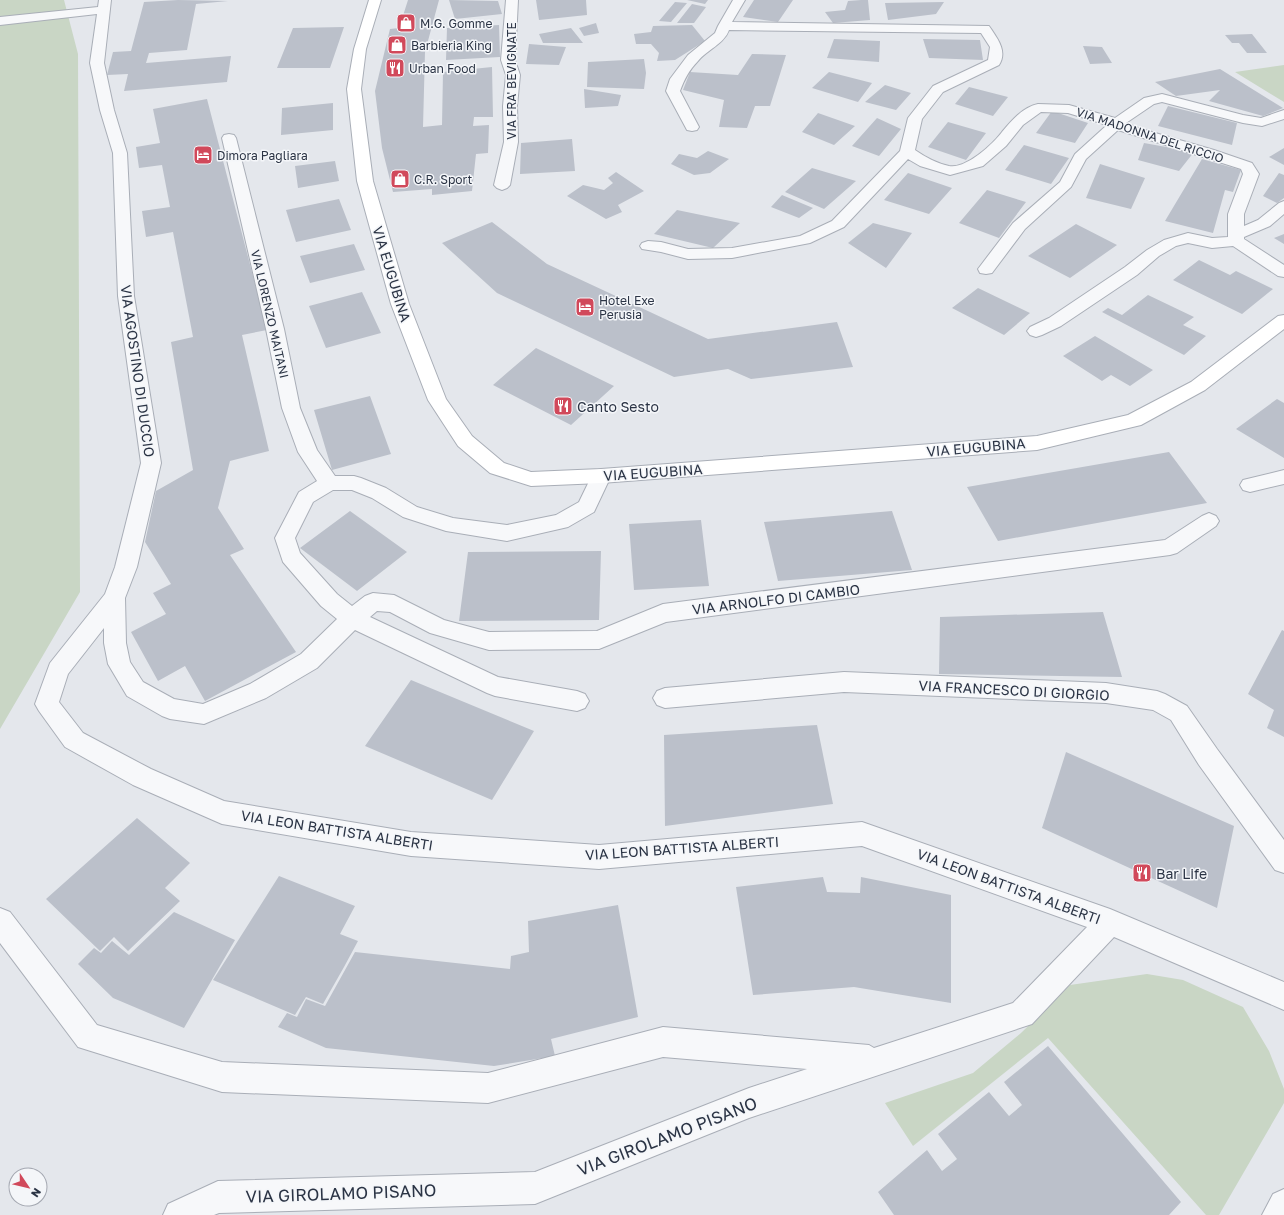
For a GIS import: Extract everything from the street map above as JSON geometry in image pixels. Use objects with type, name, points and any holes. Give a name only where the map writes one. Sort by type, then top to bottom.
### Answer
[{"type":"main road","name":"VIA EUGUBINA","points":[[375,0],[360,49],[354,89],[365,181],[400,304],[437,400],[465,441],[497,468],[531,479],[601,476],[1037,443],[1134,420],[1198,386],[1284,320]]},
{"type":"street","name":"VIA FRA' BEVIGNATE","points":[[502,185],[511,142],[510,106],[513,75],[508,60],[512,0]]},
{"type":"street","points":[[692,127],[673,91],[677,79],[693,58],[721,35],[724,26],[739,0]]},
{"type":"street","name":"VIA AGOSTINO DI DUCCIO","points":[[0,20],[104,5],[97,63],[107,110],[120,153],[126,296],[151,463],[126,567],[114,598],[115,643],[119,664],[135,689],[170,709],[204,714],[258,691],[309,661],[352,619]]},
{"type":"street","points":[[880,28],[915,21],[956,16]]},
{"type":"street","points":[[648,246],[661,247],[688,254],[732,253],[804,240],[838,224],[907,152],[915,118],[938,90],[994,62],[996,47],[985,30],[724,26]]},
{"type":"street","points":[[986,269],[1019,226],[1066,184],[1080,157],[1102,139],[1116,124],[1149,101],[1162,98],[1262,122],[1284,114]]},
{"type":"street","name":"VIA MADONNA DEL RICCIO","points":[[907,152],[925,163],[950,171],[978,163],[1001,143],[1018,122],[1038,108],[1069,110],[1247,166],[1251,174],[1236,214],[1236,238]]},
{"type":"street","name":"VIA LORENZO MAITANI","points":[[229,138],[275,329],[290,408],[308,452],[328,483]]},
{"type":"street","points":[[1036,331],[1055,322],[1131,270],[1153,253],[1170,243],[1188,238],[1212,243],[1236,238],[1264,224],[1284,206]]},
{"type":"street","points":[[1236,238],[1284,272]]},
{"type":"street","points":[[577,701],[495,686],[352,619],[329,600],[290,556],[285,538],[306,497],[328,483],[354,483],[379,493],[410,512],[453,526],[507,533],[561,522],[587,507],[601,476]]},
{"type":"street","points":[[1250,485],[1284,477]]},
{"type":"street","name":"VIA ARNOLFO DI CAMBIO","points":[[352,619],[373,602],[394,604],[438,628],[489,641],[599,640],[663,613],[1170,548],[1209,521]]},
{"type":"street","name":"VIA LEON BATTISTA ALBERTI","points":[[114,598],[58,670],[47,704],[74,740],[142,777],[222,812],[411,844],[599,857],[862,834],[1110,922],[1284,996]]},
{"type":"street","name":"VIA FRANCESCO DI GIORGIO","points":[[665,698],[844,682],[1106,692],[1157,701],[1179,713],[1208,757],[1284,861]]},
{"type":"street","points":[[0,920],[88,1037],[222,1077],[488,1088],[664,1042],[879,1061]]},
{"type":"street","name":"VIA GIROLAMO PISANO","points":[[179,1215],[218,1197],[535,1188],[749,1103],[1022,1014],[1110,922]]},
{"type":"street","points":[[1278,1215],[1284,1205]]},
{"type":"green space","points":[[0,0],[64,0],[78,54],[80,592],[0,729]]},
{"type":"green space","points":[[1284,65],[1284,102],[1235,72]]},
{"type":"green space","points":[[1147,974],[1183,980],[1243,1007],[1269,1051],[1284,1089],[1284,1103],[1219,1215],[1206,1215],[1048,1038],[913,1146],[885,1103],[973,1073],[1021,1033],[1070,985]]},
{"type":"building","points":[[178,0],[228,1],[196,4],[187,50],[149,53],[146,63],[231,56],[227,82],[124,91],[128,74],[107,75],[113,52],[131,51],[144,2]]},
{"type":"building","points":[[408,0],[439,0],[425,52],[423,127],[442,125],[443,72],[492,67],[493,117],[474,117],[473,126],[489,125],[488,153],[476,154],[472,191],[432,195],[432,189],[393,192],[382,148],[375,91],[390,29],[399,28]]},
{"type":"building","points":[[449,0],[498,1],[502,14],[455,19]]},
{"type":"building","points":[[536,0],[586,0],[587,15],[539,20]]},
{"type":"building","points":[[687,0],[708,0],[705,4]]},
{"type":"building","points":[[754,0],[793,0],[778,22],[743,17]]},
{"type":"building","points":[[868,0],[870,20],[833,23],[825,12],[845,10],[848,1]]},
{"type":"building","points":[[675,2],[687,3],[671,22],[659,21]]},
{"type":"building","points":[[944,2],[936,14],[888,20],[885,3]]},
{"type":"building","points":[[692,4],[706,7],[694,23],[677,23]]},
{"type":"building","points":[[596,23],[599,33],[584,36],[579,28]]},
{"type":"building","points":[[499,25],[500,57],[446,60],[447,28]]},
{"type":"building","points":[[692,25],[705,41],[675,60],[657,61],[659,53],[651,44],[636,44],[634,34],[651,32],[653,26]]},
{"type":"building","points":[[344,27],[330,68],[277,68],[293,28]]},
{"type":"building","points":[[571,28],[583,43],[543,43],[539,34]]},
{"type":"building","points":[[1252,34],[1267,53],[1247,53],[1239,43],[1232,43],[1225,35]]},
{"type":"building","points":[[834,39],[880,41],[879,62],[827,58]]},
{"type":"building","points":[[923,39],[980,40],[983,60],[929,58]]},
{"type":"building","points":[[529,44],[566,47],[559,65],[526,64]]},
{"type":"building","points":[[1083,46],[1102,47],[1112,63],[1090,64]]},
{"type":"building","points":[[752,54],[786,55],[770,106],[755,106],[747,128],[719,127],[724,100],[683,90],[690,72],[738,75]]},
{"type":"building","points":[[644,59],[646,73],[644,89],[587,87],[588,62]]},
{"type":"building","points":[[1220,69],[1283,108],[1263,116],[1209,101],[1220,90],[1176,96],[1155,82]]},
{"type":"building","points":[[829,72],[872,83],[858,102],[812,88]]},
{"type":"building","points":[[885,85],[911,93],[896,110],[865,102]]},
{"type":"building","points":[[969,87],[1008,97],[993,116],[955,104]]},
{"type":"building","points":[[584,89],[621,95],[618,106],[585,108]]},
{"type":"building","points":[[207,99],[267,330],[242,335],[269,451],[230,461],[218,508],[244,549],[230,555],[296,652],[205,701],[185,666],[158,681],[131,632],[166,614],[153,593],[171,584],[145,542],[156,491],[193,470],[171,342],[193,337],[173,232],[146,237],[142,211],[170,207],[162,165],[139,168],[136,147],[160,143],[153,109]]},
{"type":"building","points":[[333,103],[333,130],[281,135],[282,108]]},
{"type":"building","points":[[1168,106],[1237,123],[1232,145],[1158,126]]},
{"type":"building","points":[[1052,111],[1088,123],[1075,143],[1036,133]]},
{"type":"building","points":[[818,113],[855,126],[834,145],[802,132]]},
{"type":"building","points":[[877,118],[901,129],[879,156],[852,146]]},
{"type":"building","points":[[948,122],[986,133],[966,160],[928,147]]},
{"type":"building","points":[[572,139],[575,171],[520,174],[521,143]]},
{"type":"building","points":[[1144,143],[1194,152],[1179,171],[1138,160]]},
{"type":"building","points":[[1024,145],[1069,158],[1051,184],[1005,170]]},
{"type":"building","points":[[1284,148],[1284,165],[1269,157]]},
{"type":"building","points":[[708,151],[729,159],[710,173],[694,175],[671,164],[679,154],[697,158]]},
{"type":"building","points":[[1202,159],[1241,170],[1233,192],[1225,190],[1213,233],[1165,221]]},
{"type":"building","points":[[335,161],[339,181],[298,188],[295,166]]},
{"type":"building","points":[[1100,164],[1145,178],[1131,209],[1086,198]]},
{"type":"building","points":[[812,168],[856,181],[824,209],[785,192]]},
{"type":"building","points":[[616,172],[644,191],[618,205],[622,212],[606,219],[567,196],[583,185],[604,190],[613,183],[608,178]]},
{"type":"building","points":[[908,173],[952,188],[929,214],[884,200]]},
{"type":"building","points":[[1279,173],[1284,175],[1284,198],[1277,203],[1263,196]]},
{"type":"building","points":[[987,190],[1026,202],[999,238],[959,223]]},
{"type":"building","points":[[782,195],[813,208],[799,218],[771,207]]},
{"type":"building","points":[[339,199],[351,230],[296,242],[286,210]]},
{"type":"building","points":[[677,210],[740,223],[713,248],[654,234]]},
{"type":"building","name":"Hotel Exe Perusia","points":[[492,222],[547,264],[708,339],[837,322],[853,367],[751,379],[728,369],[674,377],[497,293],[442,243]]},
{"type":"building","points":[[873,223],[912,233],[886,268],[848,243]]},
{"type":"building","points":[[1076,224],[1117,245],[1070,278],[1028,256]]},
{"type":"building","points":[[1284,234],[1284,244],[1274,238]]},
{"type":"building","points":[[354,244],[365,270],[310,283],[300,256]]},
{"type":"building","points":[[1199,260],[1230,275],[1236,271],[1273,289],[1242,314],[1173,280]]},
{"type":"building","points":[[978,288],[1030,313],[1004,335],[952,308]]},
{"type":"building","points":[[362,292],[381,333],[326,348],[309,306]]},
{"type":"building","points":[[1148,295],[1194,317],[1183,325],[1206,336],[1184,355],[1102,312],[1108,308],[1122,315]]},
{"type":"building","points":[[1095,336],[1153,370],[1130,386],[1111,375],[1102,381],[1063,356]]},
{"type":"building","name":"Canto Sesto","points":[[536,348],[614,386],[571,425],[493,385]]},
{"type":"building","points":[[370,396],[391,454],[332,470],[314,410]]},
{"type":"building","points":[[1277,399],[1284,403],[1284,458],[1236,429]]},
{"type":"building","points":[[1169,452],[1207,503],[998,541],[967,487]]},
{"type":"building","points":[[350,511],[407,552],[357,591],[300,548]]},
{"type":"building","points":[[892,511],[912,570],[778,581],[764,522]]},
{"type":"building","points":[[701,520],[709,586],[634,590],[629,524]]},
{"type":"building","points":[[601,551],[599,620],[459,621],[468,552]]},
{"type":"building","points":[[1103,612],[1122,677],[939,674],[940,617]]},
{"type":"building","points":[[1282,630],[1284,631],[1284,737],[1267,728],[1274,710],[1248,694]]},
{"type":"building","points":[[411,680],[534,731],[492,800],[365,746]]},
{"type":"building","points":[[817,725],[833,804],[665,826],[664,735]]},
{"type":"building","points":[[1066,752],[1234,826],[1217,908],[1042,828]]},
{"type":"building","points":[[137,818],[190,863],[165,888],[180,901],[128,951],[114,937],[100,951],[46,899]]},
{"type":"building","points":[[279,876],[355,906],[340,934],[358,941],[344,967],[323,1004],[306,997],[295,1015],[213,980]]},
{"type":"building","points":[[823,877],[827,892],[860,893],[861,877],[951,895],[951,1003],[854,987],[753,995],[736,887]]},
{"type":"building","points":[[618,905],[638,1017],[551,1039],[555,1056],[494,1066],[326,1048],[278,1027],[287,1013],[297,1017],[306,999],[325,1006],[355,952],[510,969],[511,956],[529,952],[528,921]]},
{"type":"building","points":[[174,912],[235,940],[184,1028],[113,998],[78,964],[94,948],[101,953],[112,941],[129,955]]},
{"type":"building","points":[[1048,1046],[1181,1202],[1169,1215],[894,1215],[878,1192],[927,1150],[942,1171],[957,1159],[938,1134],[989,1092],[1009,1116],[1022,1105],[1004,1082]]},
{"type":"place","name":"M.G. Gomme","points":[[406,23]]},
{"type":"place","name":"Barbieria King","points":[[397,45]]},
{"type":"place","name":"Urban Food","points":[[395,68]]},
{"type":"place","name":"Dimora Pagliara","points":[[203,155]]},
{"type":"place","name":"C.R. Sport","points":[[400,179]]},
{"type":"place","name":"Hotel Exe Perusia","points":[[585,307]]},
{"type":"place","name":"Canto Sesto","points":[[563,406]]},
{"type":"place","name":"Bar Life","points":[[1142,873]]}]
